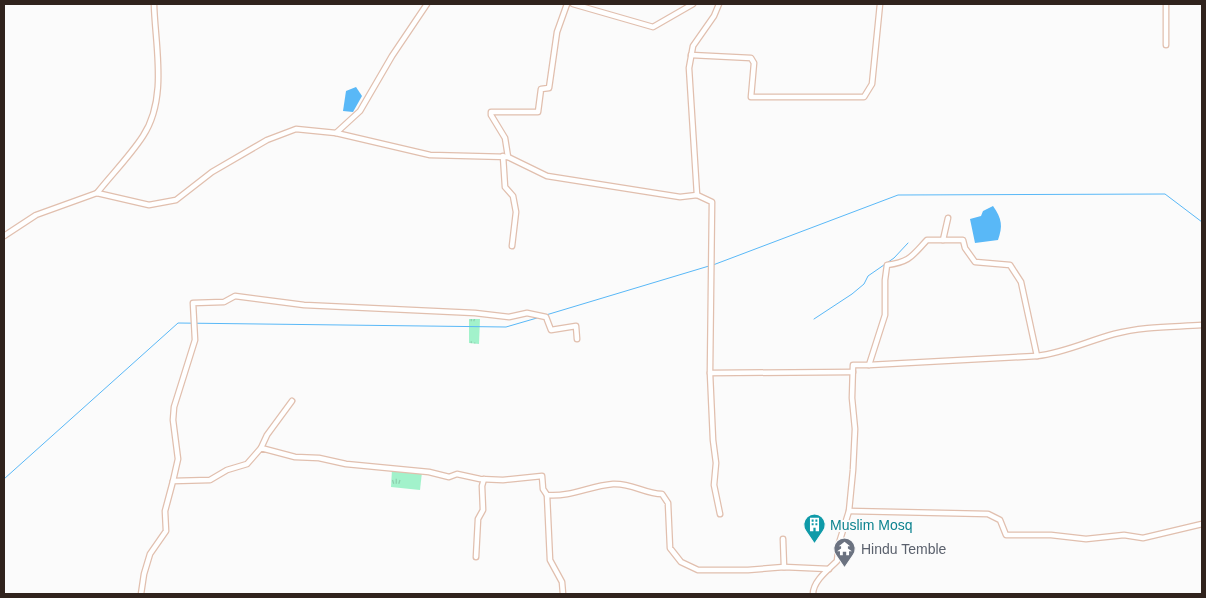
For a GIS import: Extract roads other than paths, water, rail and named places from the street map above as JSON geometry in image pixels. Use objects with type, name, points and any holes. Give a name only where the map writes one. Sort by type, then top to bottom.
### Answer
[{"type":"street","points":[[4,236],[36,215],[97,192],[144,135],[154,104],[158,64],[154,4]]},
{"type":"street","points":[[336,133],[360,111],[392,56],[427,4]]},
{"type":"street","points":[[512,246],[516,212],[513,196],[505,187],[504,138],[491,115],[492,112],[538,112],[541,89],[549,88],[557,32],[567,4]]},
{"type":"street","points":[[573,4],[653,27],[693,4]]},
{"type":"street","points":[[697,195],[689,68],[693,46],[714,16],[719,4]]},
{"type":"street","points":[[692,55],[751,58],[754,63],[750,97],[864,97],[872,84],[880,4]]},
{"type":"street","points":[[1166,4],[1166,44]]},
{"type":"street","points":[[97,192],[149,205],[176,200],[212,172],[267,140],[296,129],[336,133],[430,155],[505,156],[547,176],[680,197],[697,195],[712,202],[710,373],[716,463],[714,485],[720,514]]},
{"type":"street","points":[[942,240],[948,218]]},
{"type":"street","points":[[869,365],[885,315],[887,265],[902,263],[913,258],[927,240],[963,240],[965,248],[975,262],[1010,265],[1021,282],[1037,356]]},
{"type":"street","points":[[142,594],[144,574],[150,554],[166,531],[165,511],[178,459],[173,420],[174,407],[195,340],[193,304],[224,302],[235,296],[304,305],[474,313],[509,317],[527,313],[546,317],[551,330],[576,326],[577,339]]},
{"type":"street","points":[[813,594],[813,590],[837,561],[839,543],[849,511],[855,429],[853,365],[1055,354],[1134,329],[1202,325]]},
{"type":"street","points":[[710,373],[853,372]]},
{"type":"street","points":[[173,481],[210,480],[227,470],[247,464],[261,448],[267,435],[292,401]]},
{"type":"street","points":[[261,448],[295,457],[319,458],[346,464],[401,468],[449,477],[457,474],[503,480],[542,476],[543,489],[547,496],[550,560],[562,582],[563,594]]},
{"type":"street","points":[[476,557],[478,519],[483,510],[482,486],[484,479]]},
{"type":"street","points":[[547,496],[564,497],[590,488],[614,484],[634,486],[650,494],[662,494],[668,503],[670,548],[681,562],[698,570],[748,570],[784,567],[829,569]]},
{"type":"street","points":[[849,511],[988,514],[1000,520],[1006,535],[1051,535],[1086,539],[1124,535],[1142,538],[1202,524]]},
{"type":"street","points":[[784,539],[784,567]]},
{"type":"water","points":[[356,87],[362,96],[353,112],[343,111],[346,91]]},
{"type":"water","points":[[993,206],[1001,223],[998,240],[975,243],[970,219],[981,216],[983,211]]},
{"type":"waterway","points":[[713,265],[898,195],[1165,194],[1202,222]]},
{"type":"waterway","points":[[814,319],[852,294],[864,284],[868,276],[894,258],[908,243]]},
{"type":"waterway","points":[[546,315],[709,266]]},
{"type":"waterway","points":[[4,479],[178,323],[506,327],[537,318]]},
{"type":"place","name":"Muslim Mosq","points":[[814,544]]},
{"type":"place","name":"Hindu Temble","points":[[845,568]]}]
